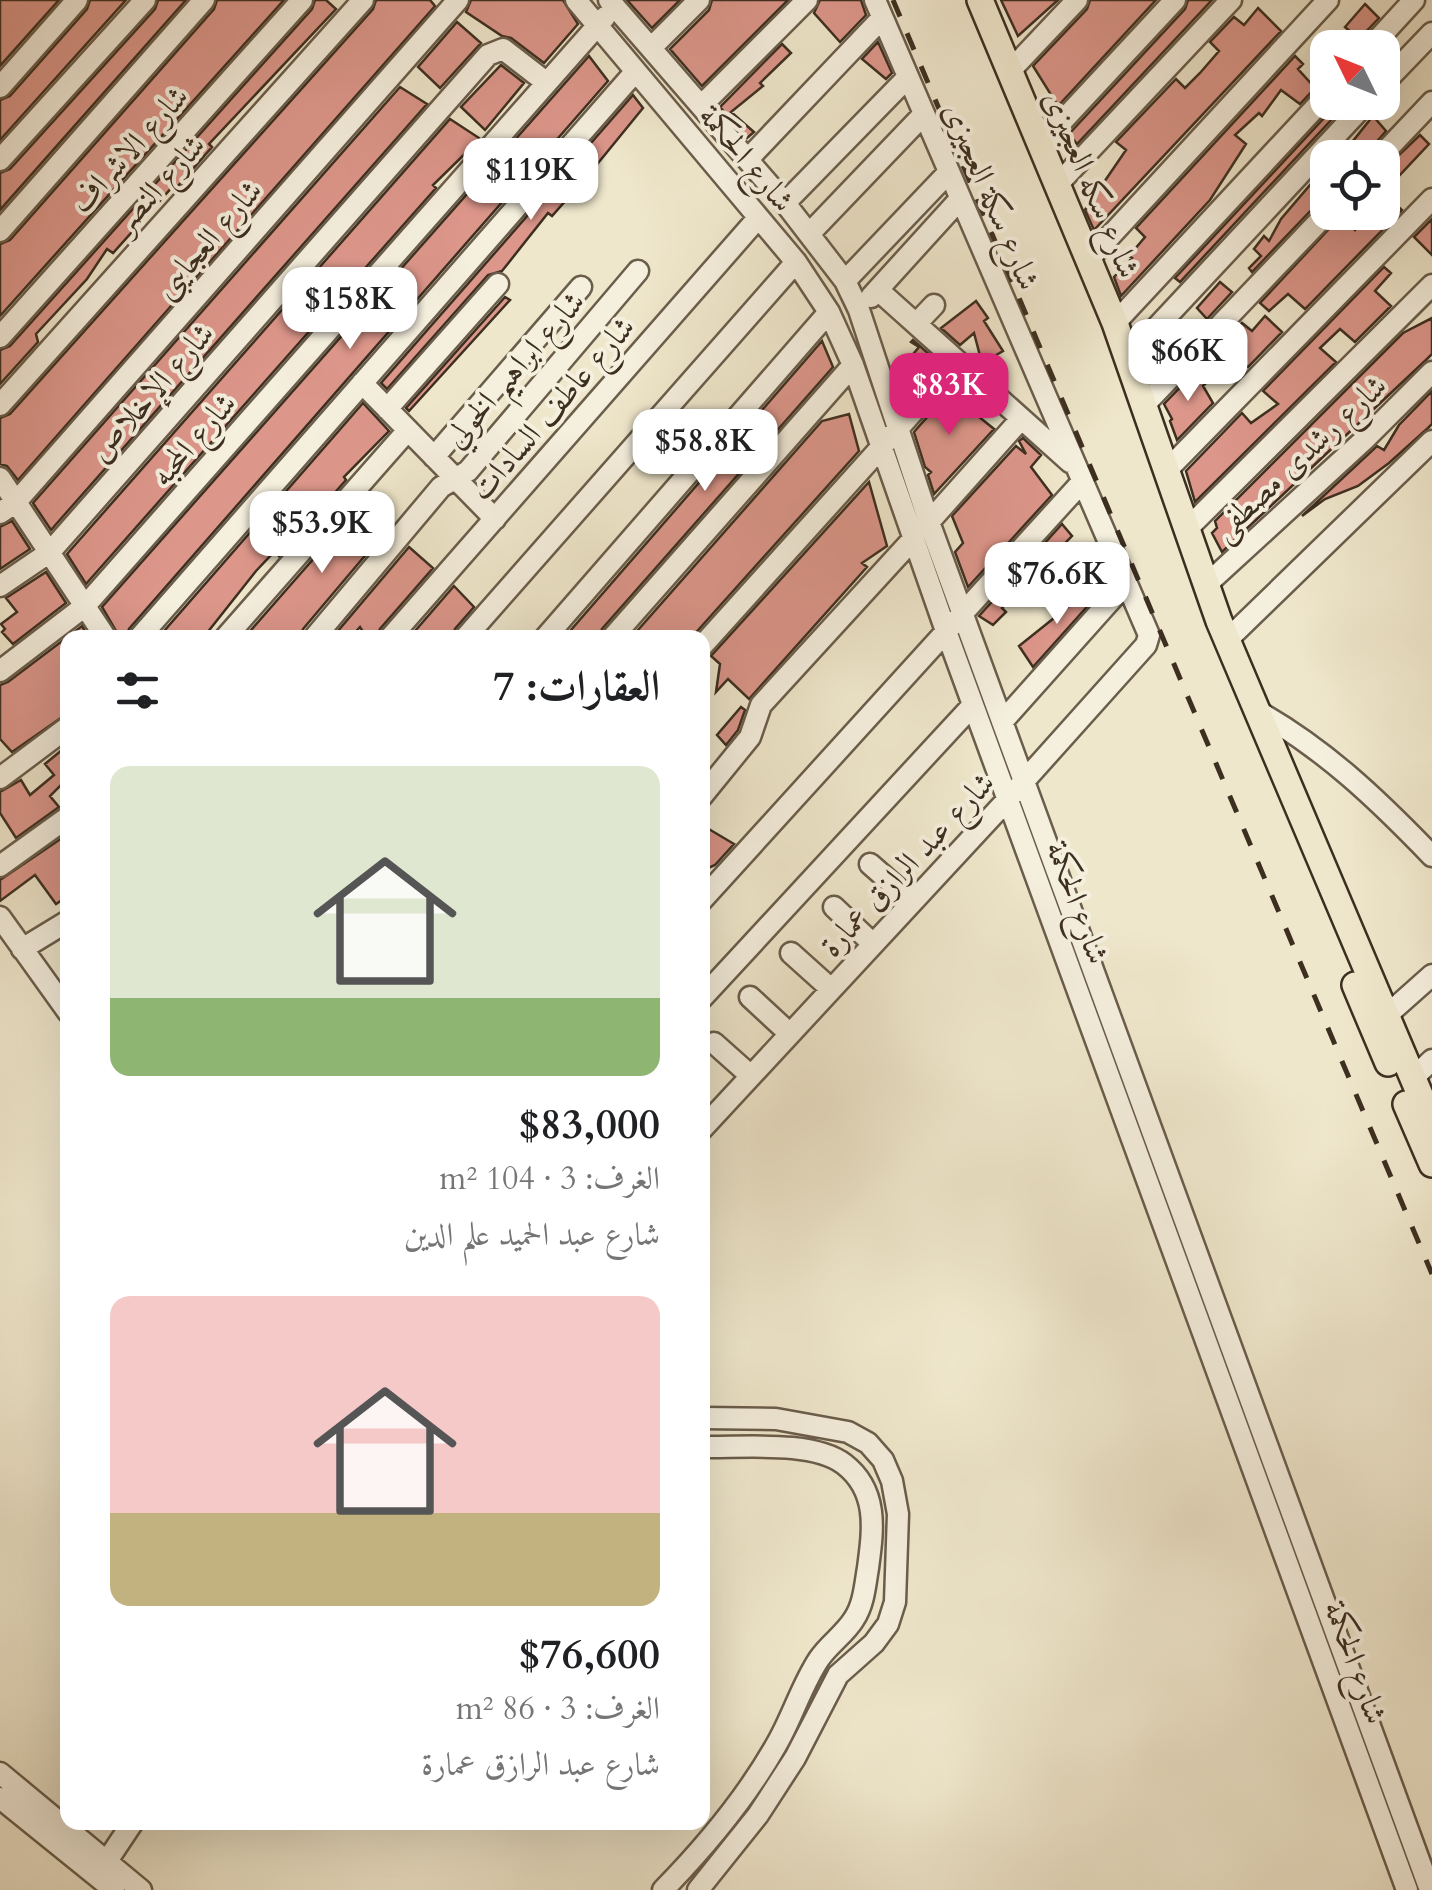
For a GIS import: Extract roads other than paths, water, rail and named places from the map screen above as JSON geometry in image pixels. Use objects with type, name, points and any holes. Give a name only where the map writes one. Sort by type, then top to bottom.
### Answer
[{"type":"main road","name":"شارع سكه العجيزى","points":[[983,2],[1128,358],[1223,631],[1386,1016],[1422,1069],[1432,1123]]},
{"type":"main road","name":"شارع سكه العجيزى","points":[[1223,631],[1227,678],[1432,1164]]},
{"type":"street","points":[[0,87],[77,0]]},
{"type":"street","points":[[0,160],[144,0]]},
{"type":"street","points":[[0,230],[204,0]]},
{"type":"street","name":"شارع الاشراف","points":[[0,337],[302,0]]},
{"type":"street","name":"شارع النصر","points":[[0,406],[363,0]]},
{"type":"street","name":"شارع العجايبى","points":[[8,508],[458,0]]},
{"type":"street","name":"شارع الحكمة","points":[[576,0],[796,262],[829,312],[853,364],[882,446],[962,614],[1430,1890]]},
{"type":"street","points":[[651,48],[699,0]]},
{"type":"street","points":[[702,105],[807,0]]},
{"type":"street","points":[[1010,71],[1077,0]]},
{"type":"street","points":[[1040,144],[1175,0]]},
{"type":"street","points":[[1058,184],[1230,0]]},
{"type":"street","points":[[1089,259],[1328,0]]},
{"type":"street","points":[[1386,30],[1414,0]]},
{"type":"street","name":"شارع الحكمة","points":[[612,3],[786,203],[845,282],[859,310],[898,428],[946,630],[1407,1890]]},
{"type":"street","name":"شارع المحبه","points":[[0,671],[85,606],[598,26],[612,3]]},
{"type":"street","points":[[748,159],[878,9]]},
{"type":"street","name":"شارع سكة العجيزى","points":[[878,9],[1149,635]]},
{"type":"street","points":[[1400,67],[1432,32]]},
{"type":"street","name":"شارع الإخلاص","points":[[0,586],[50,552],[488,55],[504,49],[547,83]]},
{"type":"street","points":[[146,630],[635,72]]},
{"type":"street","points":[[786,203],[908,78]]},
{"type":"street","points":[[1396,140],[1432,102]]},
{"type":"street","points":[[1114,323],[1310,113]]},
{"type":"street","points":[[810,234],[924,114]]},
{"type":"street","points":[[1128,358],[1349,120]]},
{"type":"street","points":[[845,282],[949,172]]},
{"type":"street","points":[[859,310],[960,198]]},
{"type":"street","points":[[1168,469],[1432,199]]},
{"type":"street","name":"شارع عاطف السادات","points":[[397,630],[758,218]]},
{"type":"street","points":[[1145,404],[1311,230]]},
{"type":"street","points":[[471,630],[796,262]]},
{"type":"street","name":"شارع ابراهيم الخولي","points":[[321,630],[441,487],[468,470],[638,271]]},
{"type":"street","points":[[388,409],[498,284]]},
{"type":"street","points":[[1188,528],[1432,285]]},
{"type":"street","points":[[434,457],[581,286]]},
{"type":"street","points":[[710,891],[962,614],[1079,474],[878,290]]},
{"type":"street","points":[[916,324],[934,305]]},
{"type":"street","points":[[552,630],[829,312]]},
{"type":"street","points":[[710,637],[958,362]]},
{"type":"street","points":[[619,630],[853,364]]},
{"type":"street","name":"شارع رشدى مصطفى","points":[[1206,584],[1364,440],[1432,372]]},
{"type":"street","points":[[362,383],[495,518]]},
{"type":"street","points":[[710,773],[750,737],[760,704],[1021,419]]},
{"type":"street","points":[[232,630],[408,430]]},
{"type":"street","points":[[1223,631],[1432,441]]},
{"type":"street","points":[[0,478],[8,508],[50,552],[101,630]]},
{"type":"street","points":[[1002,722],[1126,583]]},
{"type":"street","name":"شارع عبد الرازق عمارة","points":[[710,1120],[1008,799],[1146,645],[1149,635]]},
{"type":"street","points":[[710,989],[973,705]]},
{"type":"street","points":[[1257,711],[1292,731],[1344,770],[1432,856]]},
{"type":"street","points":[[0,778],[60,733]]},
{"type":"street","points":[[0,866],[60,823]]},
{"type":"street","points":[[870,864],[912,901]]},
{"type":"street","points":[[834,907],[872,944]]},
{"type":"street","points":[[60,923],[8,936],[60,1002]]},
{"type":"street","points":[[790,953],[831,989]]},
{"type":"street","points":[[1386,1016],[1432,975]]},
{"type":"street","points":[[750,997],[790,1034]]},
{"type":"street","points":[[714,1043],[751,1076]]},
{"type":"street","points":[[698,1890],[758,1815],[795,1758],[838,1674],[888,1624],[895,1602],[898,1514],[892,1481],[883,1460],[868,1443],[848,1432],[776,1419],[710,1418]]},
{"type":"street","points":[[663,1890],[714,1838],[777,1744],[820,1658],[854,1620],[863,1598],[873,1530],[869,1497],[858,1478],[842,1463],[822,1453],[801,1450],[710,1447]]},
{"type":"street","points":[[0,1774],[60,1830]]},
{"type":"street","points":[[0,1798],[102,1869],[141,1890]]},
{"type":"street","points":[[60,1830],[102,1869],[114,1890]]},
{"type":"street","points":[[102,1869],[128,1830]]},
{"type":"railway","points":[[893,0],[1432,1274]]}]
